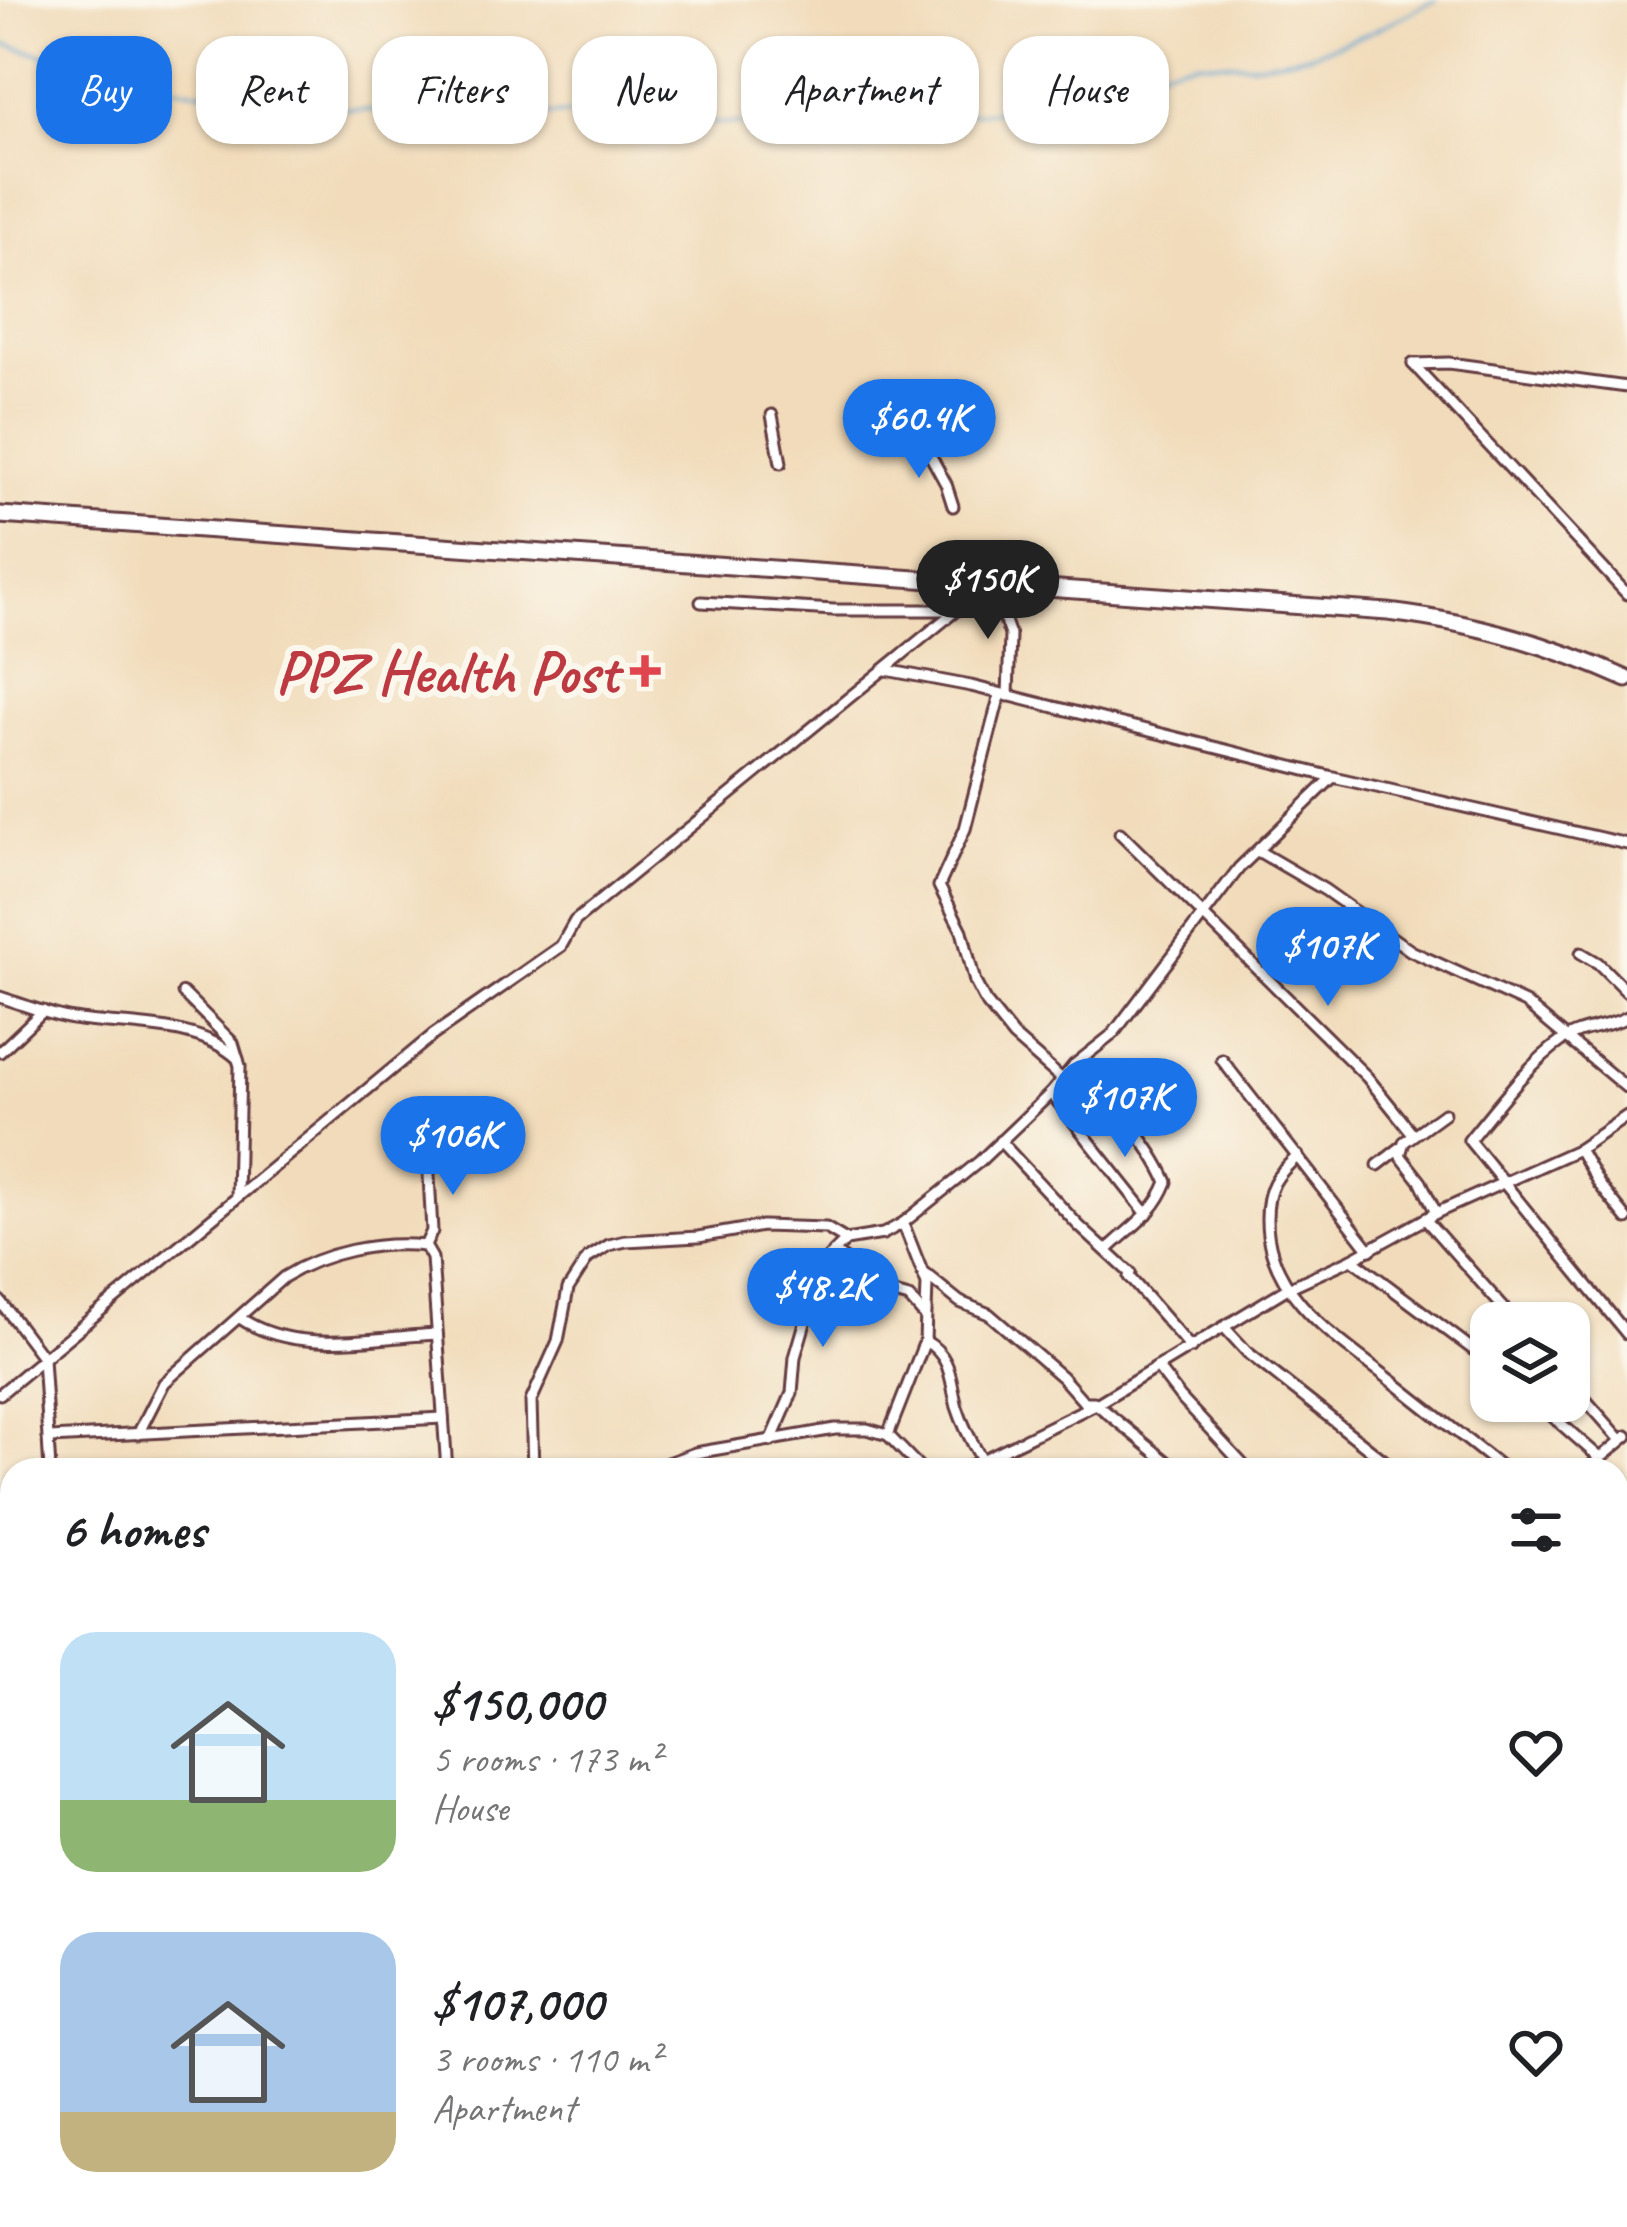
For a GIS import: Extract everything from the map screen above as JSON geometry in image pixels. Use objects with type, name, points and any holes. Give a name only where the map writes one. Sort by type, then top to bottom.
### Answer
[{"type":"highway","points":[[0,515],[991,582],[1436,618],[1577,656],[1627,680]]},
{"type":"street","points":[[1627,387],[1450,363],[1413,364],[1627,594]]},
{"type":"street","points":[[772,415],[781,463]]},
{"type":"street","points":[[922,440],[953,506]]},
{"type":"street","points":[[0,1394],[433,1035],[561,946],[574,921],[991,582],[1010,634],[1004,695],[964,829],[939,886],[962,931],[975,982],[986,1001],[1013,1036],[1063,1080]]},
{"type":"street","points":[[700,602],[834,610],[956,610]]},
{"type":"street","points":[[886,670],[1627,844]]},
{"type":"street","points":[[533,1458],[531,1401],[558,1341],[568,1289],[588,1258],[599,1249],[626,1241],[778,1225],[826,1228],[846,1240],[883,1234],[903,1223],[950,1188],[1051,1094],[1074,1065],[1113,1034],[1229,879],[1333,777]]},
{"type":"street","points":[[1120,833],[1367,1077],[1413,1134]]},
{"type":"street","points":[[1258,851],[1311,881],[1411,951],[1525,1003],[1627,1088]]},
{"type":"street","points":[[1581,953],[1627,992]]},
{"type":"street","points":[[183,993],[233,1043],[238,1059],[237,1196]]},
{"type":"street","points":[[0,997],[72,1019],[205,1039],[238,1059]]},
{"type":"street","points":[[0,1052],[43,1011]]},
{"type":"street","points":[[1627,1017],[1567,1036],[1469,1140],[1627,1334]]},
{"type":"street","points":[[1222,1060],[1370,1250]]},
{"type":"street","points":[[1074,1065],[1098,1087],[1167,1182],[1147,1219],[1107,1250]]},
{"type":"street","points":[[1051,1094],[1147,1214]]},
{"type":"street","points":[[1378,1165],[1444,1113]]},
{"type":"street","points":[[991,1458],[1096,1403],[1288,1288],[1579,1149],[1627,1116]]},
{"type":"street","points":[[425,1246],[432,1232],[427,1139]]},
{"type":"street","points":[[1000,1141],[1107,1250],[1191,1348]]},
{"type":"street","points":[[1400,1148],[1420,1182],[1431,1216],[1500,1302]]},
{"type":"street","points":[[1579,1149],[1627,1219]]},
{"type":"street","points":[[1298,1156],[1278,1173],[1267,1202],[1270,1254],[1288,1288],[1349,1347],[1489,1458]]},
{"type":"street","points":[[888,1435],[925,1340],[924,1273],[903,1223]]},
{"type":"street","points":[[771,1441],[792,1393],[795,1357],[818,1279],[828,1258],[846,1240]]},
{"type":"street","points":[[138,1434],[164,1383],[284,1277],[306,1264],[374,1248],[425,1246]]},
{"type":"street","points":[[425,1246],[432,1258],[446,1458]]},
{"type":"street","points":[[835,1253],[891,1293],[909,1298],[923,1314]]},
{"type":"street","points":[[1352,1259],[1470,1347]]},
{"type":"street","points":[[924,1273],[959,1301],[989,1314],[1084,1402],[1096,1403],[1162,1458]]},
{"type":"street","points":[[0,1301],[43,1358],[50,1458]]},
{"type":"street","points":[[240,1318],[260,1332],[290,1340],[437,1334]]},
{"type":"street","points":[[1225,1328],[1247,1352],[1381,1458]]},
{"type":"street","points":[[925,1340],[953,1373],[958,1410],[975,1458]]},
{"type":"street","points":[[1157,1367],[1237,1458]]},
{"type":"street","points":[[1559,1422],[1600,1458],[1624,1438],[1590,1403]]},
{"type":"street","points":[[50,1438],[443,1418]]},
{"type":"street","points":[[681,1458],[835,1429],[888,1435],[910,1458]]},
{"type":"waterway","points":[[0,43],[142,82],[245,99],[450,118],[572,114],[671,123],[773,124],[982,113],[1053,103],[1195,61],[1252,64],[1308,55],[1364,35],[1436,0]]},
{"type":"place","name":"PPZ Health Post","points":[[645,671]]}]
